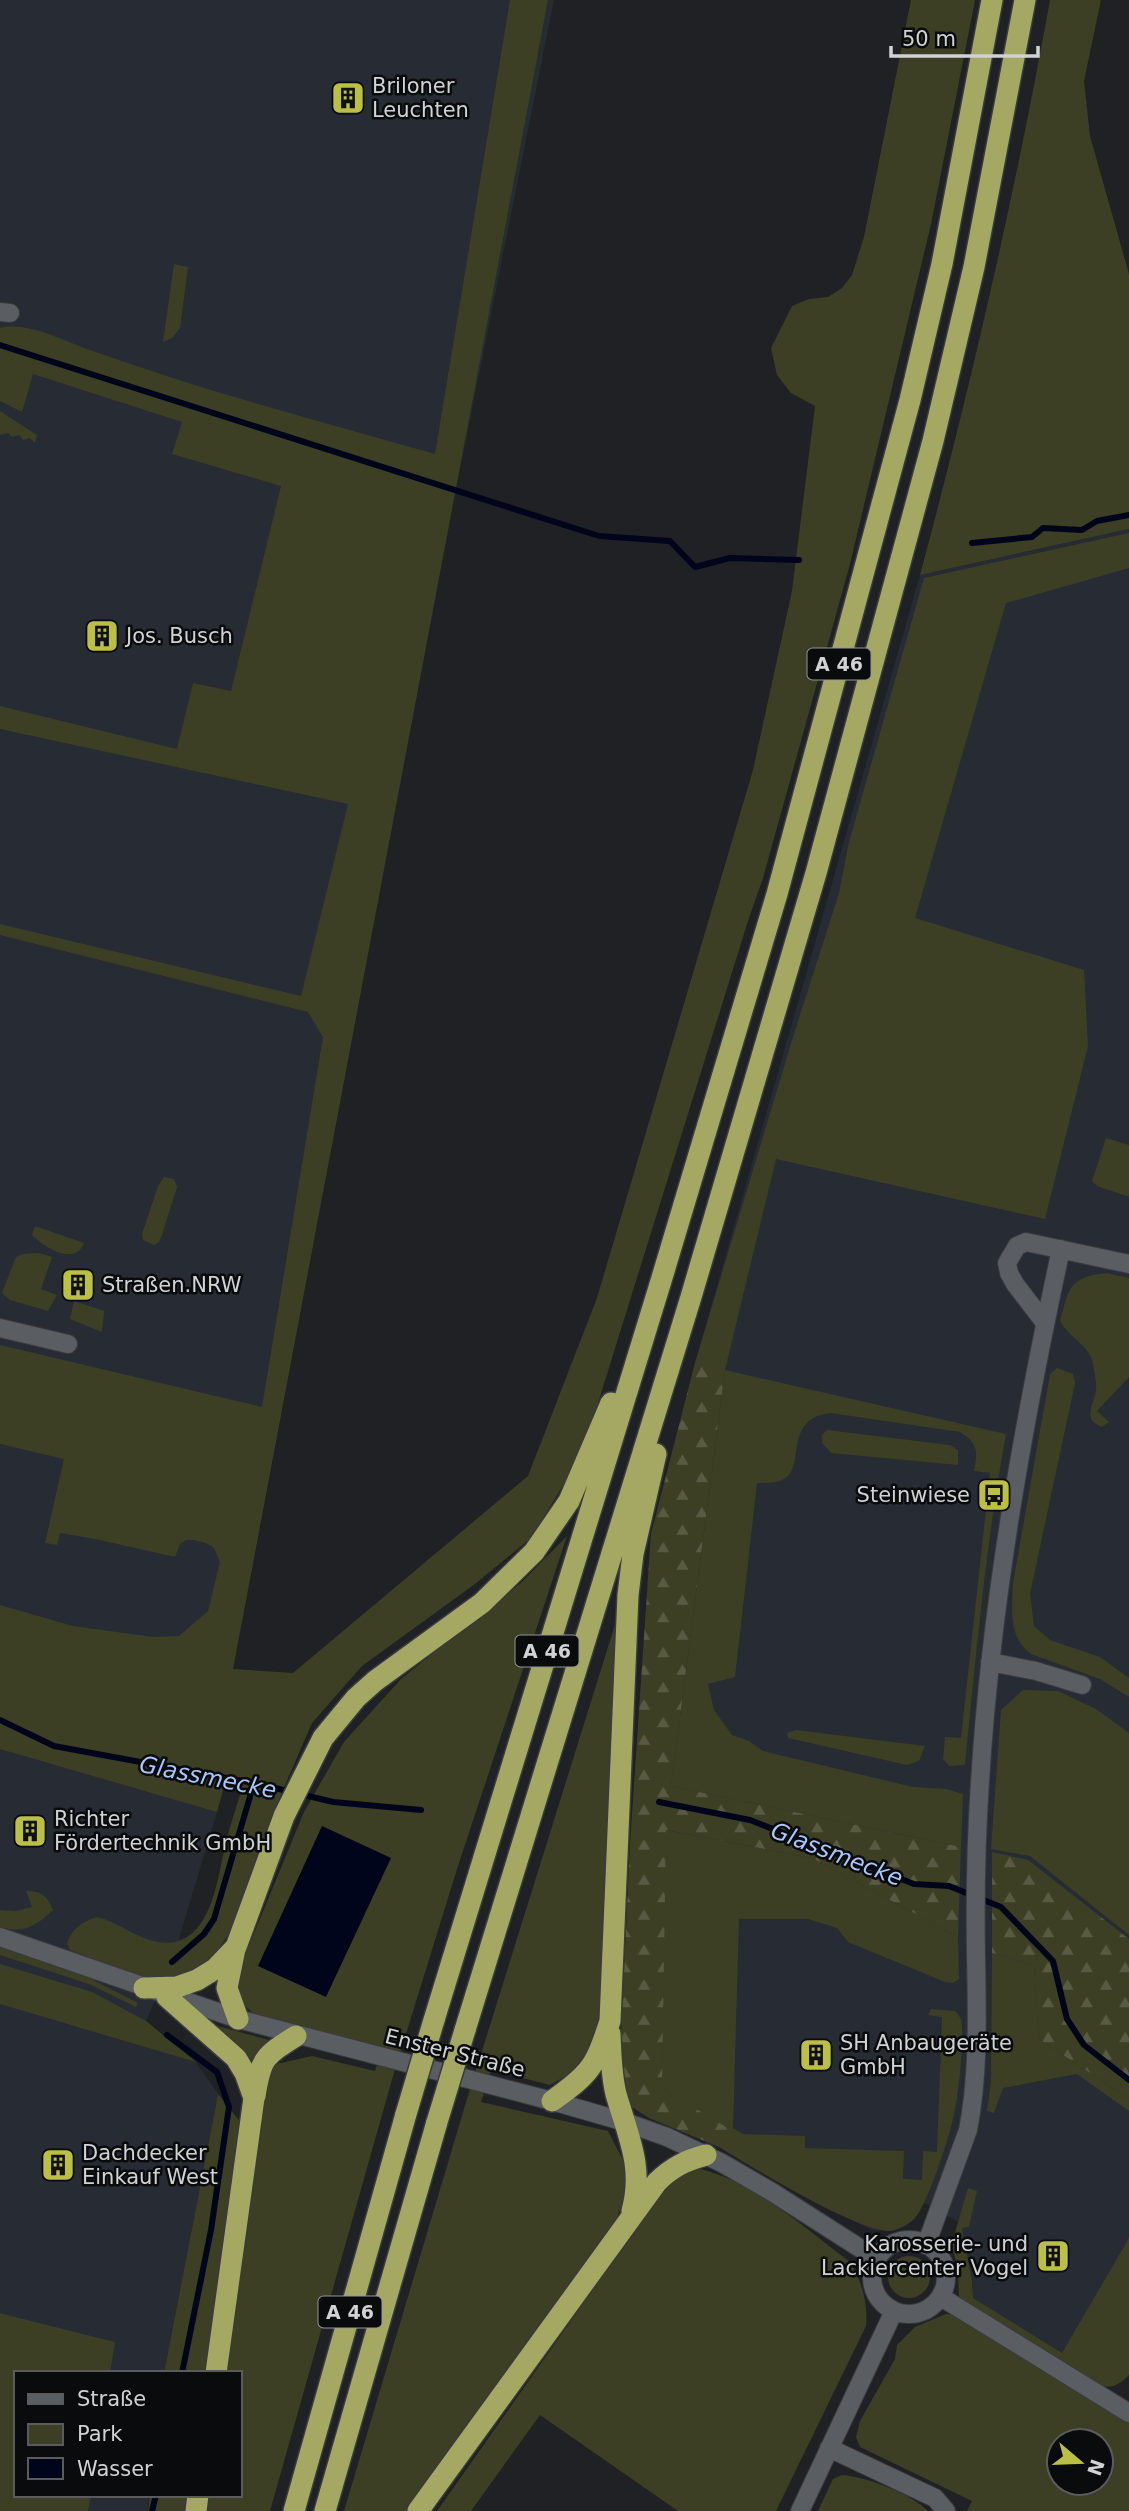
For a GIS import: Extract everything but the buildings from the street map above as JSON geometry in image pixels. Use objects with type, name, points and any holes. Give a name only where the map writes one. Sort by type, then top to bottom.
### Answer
[{"type":"highway","name":"A 46","points":[[294,2511],[406,2113],[777,894],[910,400],[942,264],[992,0]]},
{"type":"highway","name":"A 46","points":[[325,2511],[437,2122],[691,1297],[816,873],[933,441],[974,267],[1025,0]]},
{"type":"highway","points":[[238,2019],[227,1988],[236,1947],[284,1816],[323,1738],[356,1698],[403,1658],[496,1591],[548,1534],[580,1478],[661,1281]]},
{"type":"highway","points":[[630,2220],[638,2182],[633,2146],[611,2070],[610,2021],[628,1595],[636,1542],[691,1297]]},
{"type":"highway","points":[[144,1989],[177,1987],[197,1980],[215,1969],[236,1947]]},
{"type":"highway","points":[[167,1997],[236,2058],[254,2098]]},
{"type":"highway","points":[[552,2101],[573,2086],[594,2064],[610,2021]]},
{"type":"highway","points":[[216,2371],[260,2067],[267,2054],[296,2036]]},
{"type":"highway","points":[[418,2511],[667,2172],[685,2161],[706,2155]]},
{"type":"street","points":[[1045,1323],[1009,1273],[1007,1263],[1017,1246],[1026,1242],[1129,1264]]},
{"type":"street","points":[[926,2245],[971,2116],[975,2058],[976,1878],[980,1783],[990,1662],[1011,1498],[1061,1249]]},
{"type":"street","points":[[0,1328],[68,1344]]},
{"type":"street","points":[[990,1662],[1036,1671],[1082,1685]]},
{"type":"street","name":"Enster Straße","points":[[0,1937],[167,1997],[238,2019],[552,2101],[667,2137],[706,2155],[772,2192],[877,2259]]},
{"type":"street","points":[[909,2240],[926,2245],[941,2258],[946,2270],[941,2297],[928,2309],[916,2314],[894,2311],[877,2295],[873,2284],[877,2259],[885,2249],[896,2242],[909,2240]]},
{"type":"street","points":[[941,2297],[1129,2413]]},
{"type":"street","points":[[800,2511],[894,2311]]},
{"type":"street","points":[[829,2448],[935,2498],[946,2511]]},
{"type":"shaded area","points":[[0,0],[554,0],[455,495],[233,1669],[217,1812],[172,1962],[146,2021],[196,2062],[218,2094],[164,2371],[110,2371],[114,2342],[0,2313]]},
{"type":"shaded area","points":[[1129,529],[1129,2275],[1079,2364],[973,2298],[962,2228],[958,2222],[924,2203],[915,2219],[904,2226],[893,2231],[872,2230],[719,2147],[649,2118],[632,2107],[630,1845],[651,1534],[695,1363],[920,575]]},
{"type":"shaded area","points":[[91,2497],[149,2497],[147,2511],[88,2511]]},
{"type":"green space","points":[[510,0],[548,0],[233,1669],[293,1673],[528,1476],[597,1298],[753,770],[792,591],[815,406],[791,393],[777,375],[771,348],[792,306],[809,299],[828,297],[842,288],[852,275],[864,237],[911,0],[975,0],[931,224],[850,564],[763,878],[589,1432],[571,1472],[531,1538],[475,1584],[362,1666],[312,1723],[282,1792],[233,1927],[218,1950],[202,1967],[167,1981],[144,1979],[70,1950],[67,1943],[69,1938],[78,1926],[97,1917],[157,1942],[175,1942],[190,1935],[201,1924],[215,1892],[243,1784],[226,1780],[217,1812],[0,1749],[0,1605],[73,1626],[153,1637],[179,1636],[208,1611],[220,1562],[214,1548],[194,1540],[186,1540],[180,1544],[175,1557],[60,1533],[57,1545],[45,1543],[64,1459],[0,1444],[0,1345],[262,1407],[323,1037],[308,1012],[0,935],[0,924],[301,996],[348,804],[0,729],[0,706],[177,749],[193,683],[231,691],[281,486],[172,454],[182,422],[33,374],[22,412],[0,401],[0,328],[21,327],[44,332],[173,378],[435,454]]},
{"type":"green space","points":[[1050,0],[1101,0],[1084,81],[1090,136],[1129,274],[1129,529],[920,575],[991,289]]},
{"type":"green space","points":[[174,264],[188,267],[180,328],[172,338],[163,342]]},
{"type":"green space","points":[[0,411],[37,435],[35,443],[30,438],[23,440],[19,435],[0,435]]},
{"type":"green space","points":[[1129,533],[1129,568],[1006,603],[915,918],[1084,970],[1088,1046],[1045,1219],[776,1159],[725,1370],[1006,1434],[987,1558],[965,1765],[949,1766],[943,1759],[945,1737],[961,1738],[990,1473],[974,1471],[975,1448],[960,1432],[831,1413],[816,1417],[806,1424],[800,1433],[790,1473],[778,1481],[757,1483],[735,1677],[708,1684],[714,1710],[732,1735],[749,1741],[763,1751],[913,1787],[946,1789],[963,1794],[961,1847],[671,1786],[725,1371],[695,1363],[839,893],[849,842],[924,578]]},
{"type":"green space","points":[[1106,1138],[1129,1145],[1129,1197],[1097,1186],[1092,1181]]},
{"type":"green space","points":[[164,1177],[174,1179],[177,1187],[162,1235],[154,1245],[143,1240],[142,1234],[158,1186]]},
{"type":"green space","points":[[35,1226],[84,1243],[74,1254],[59,1252],[32,1235]]},
{"type":"green space","points":[[39,1253],[52,1257],[41,1289],[57,1295],[48,1311],[10,1300],[2,1293],[16,1257]]},
{"type":"green space","points":[[1107,1273],[1129,1278],[1129,1377],[1097,1411],[1109,1422],[1102,1427],[1092,1421],[1091,1416],[1096,1388],[1091,1358],[1060,1321],[1073,1286],[1085,1278]]},
{"type":"green space","points":[[74,1301],[104,1311],[102,1332],[70,1319]]},
{"type":"green space","points":[[695,1363],[725,1370],[671,1786],[961,1847],[958,1937],[812,1858],[666,1830],[662,2088],[731,2130],[719,2147],[649,2118],[632,2107],[622,2087],[620,2056],[630,1845],[651,1534]]},
{"type":"green space","points":[[1057,1368],[1073,1374],[1075,1383],[1030,1594],[1034,1626],[1050,1640],[1100,1657],[1129,1678],[1129,1697],[1100,1679],[1031,1654],[1018,1639],[1013,1622],[1013,1583],[1050,1374]]},
{"type":"green space","points":[[827,1430],[950,1445],[958,1450],[958,1465],[831,1453],[822,1443],[822,1435]]},
{"type":"green space","points":[[567,1536],[457,1869],[393,2076],[270,2511],[205,2511],[207,2497],[242,2497],[242,2371],[226,2371],[265,2088],[272,2065],[312,2056],[375,2071],[382,2049],[256,2015],[240,1996],[237,1984],[239,1970],[304,1812],[344,1742],[401,1679],[522,1582]]},
{"type":"green space","points":[[618,1615],[600,2020],[582,2067],[550,2085],[491,2070],[481,2102],[608,2131],[627,2168],[626,2192],[617,2218],[407,2511],[344,2511],[467,2099]]},
{"type":"green space","points":[[1023,1690],[1058,1691],[1096,1709],[1129,1733],[1129,1935],[1030,1856],[991,1849],[1001,1710]]},
{"type":"green space","points":[[796,1730],[925,1746],[919,1761],[907,1765],[788,1738],[787,1733]]},
{"type":"green space","points":[[665,1830],[812,1858],[958,1937],[959,1979],[953,1983],[848,1942],[837,1928],[808,1919],[739,1919],[733,2128],[743,2134],[805,2136],[805,2148],[904,2151],[903,2179],[922,2180],[923,2151],[937,2152],[942,2017],[928,2015],[931,2009],[955,2011],[961,2019],[960,2067],[952,2125],[925,2200],[914,2219],[906,2225],[890,2231],[875,2228],[830,2210],[779,2183],[719,2147],[730,2130],[662,2088]]},
{"type":"green space","points":[[992,1852],[1028,1860],[1129,1939],[1129,2099],[1039,2039],[1034,1965],[992,1953]]},
{"type":"green space","points":[[26,1891],[43,1895],[53,1910],[23,1929],[0,1927],[0,1910],[16,1911],[32,1907]]},
{"type":"green space","points":[[0,1947],[89,1978],[138,2003],[136,2007],[89,1984],[0,1955]]},
{"type":"green space","points":[[992,1953],[1034,1965],[1039,2039],[1129,2099],[1129,2111],[1077,2074],[1003,2088],[994,2113],[987,2111],[991,2082]]},
{"type":"green space","points":[[0,1964],[92,1992],[146,2021],[196,2062],[0,2004]]},
{"type":"green space","points":[[214,2025],[269,2040],[255,2058],[250,2071]]},
{"type":"green space","points":[[218,2094],[241,2123],[206,2371],[164,2371]]},
{"type":"green space","points":[[700,2169],[740,2184],[798,2222],[850,2262],[863,2293],[866,2326],[776,2511],[678,2511],[540,2415],[471,2511],[437,2511],[664,2189],[684,2172]]},
{"type":"green space","points":[[968,2188],[977,2191],[969,2227],[962,2228],[973,2298],[1062,2353],[1129,2238],[1129,2375],[1121,2382],[1110,2387],[1096,2384],[960,2301],[958,2270],[952,2243]]},
{"type":"green space","points":[[909,2256],[924,2262],[930,2277],[924,2292],[909,2298],[894,2292],[888,2277],[894,2262]]},
{"type":"green space","points":[[0,2313],[115,2342],[110,2371],[14,2371],[14,2497],[91,2497],[88,2511],[0,2511]]},
{"type":"green space","points":[[946,2314],[955,2315],[1129,2422],[1129,2511],[967,2511],[972,2501],[860,2447],[856,2437],[860,2421],[895,2359],[897,2345],[915,2327]]},
{"type":"green space","points":[[842,2475],[888,2487],[928,2511],[818,2511],[833,2479]]},
{"type":"green space","points":[[150,2497],[188,2497],[186,2511],[148,2511]]},
{"type":"water","points":[[322,1826],[391,1858],[326,1997],[258,1966]]},
{"type":"waterway","points":[[0,345],[599,536],[670,541],[695,567],[730,558],[799,560]]},
{"type":"waterway","points":[[972,543],[1032,537],[1043,528],[1082,530],[1097,521],[1129,515]]},
{"type":"waterway","name":"Glassmecke","points":[[0,1720],[54,1746],[254,1783],[333,1802],[421,1810]]},
{"type":"waterway","points":[[172,1962],[204,1934],[214,1919],[254,1783]]},
{"type":"waterway","name":"Glassmecke","points":[[659,1802],[750,1820],[914,1884],[949,1886],[1001,1907],[1053,1961],[1067,2019],[1084,2045],[1129,2080]]},
{"type":"waterway","points":[[167,2035],[217,2072],[229,2107],[211,2230],[182,2371]]},
{"type":"waterway","points":[[152,2511],[156,2497]]},
{"type":"place","name":"Briloner Leuchten","points":[[348,98]]},
{"type":"place","name":"Jos. Busch","points":[[102,636]]},
{"type":"place","name":"Straßen.NRW","points":[[78,1285]]},
{"type":"place","name":"Steinwiese","points":[[994,1495]]},
{"type":"place","name":"Richter Fördertechnik GmbH","points":[[30,1831]]},
{"type":"place","name":"SH Anbaugeräte GmbH","points":[[816,2055]]},
{"type":"place","name":"Dachdecker Einkauf West","points":[[58,2165]]},
{"type":"place","name":"Karosserie- und Lackiercenter Vogel","points":[[1053,2256]]}]
